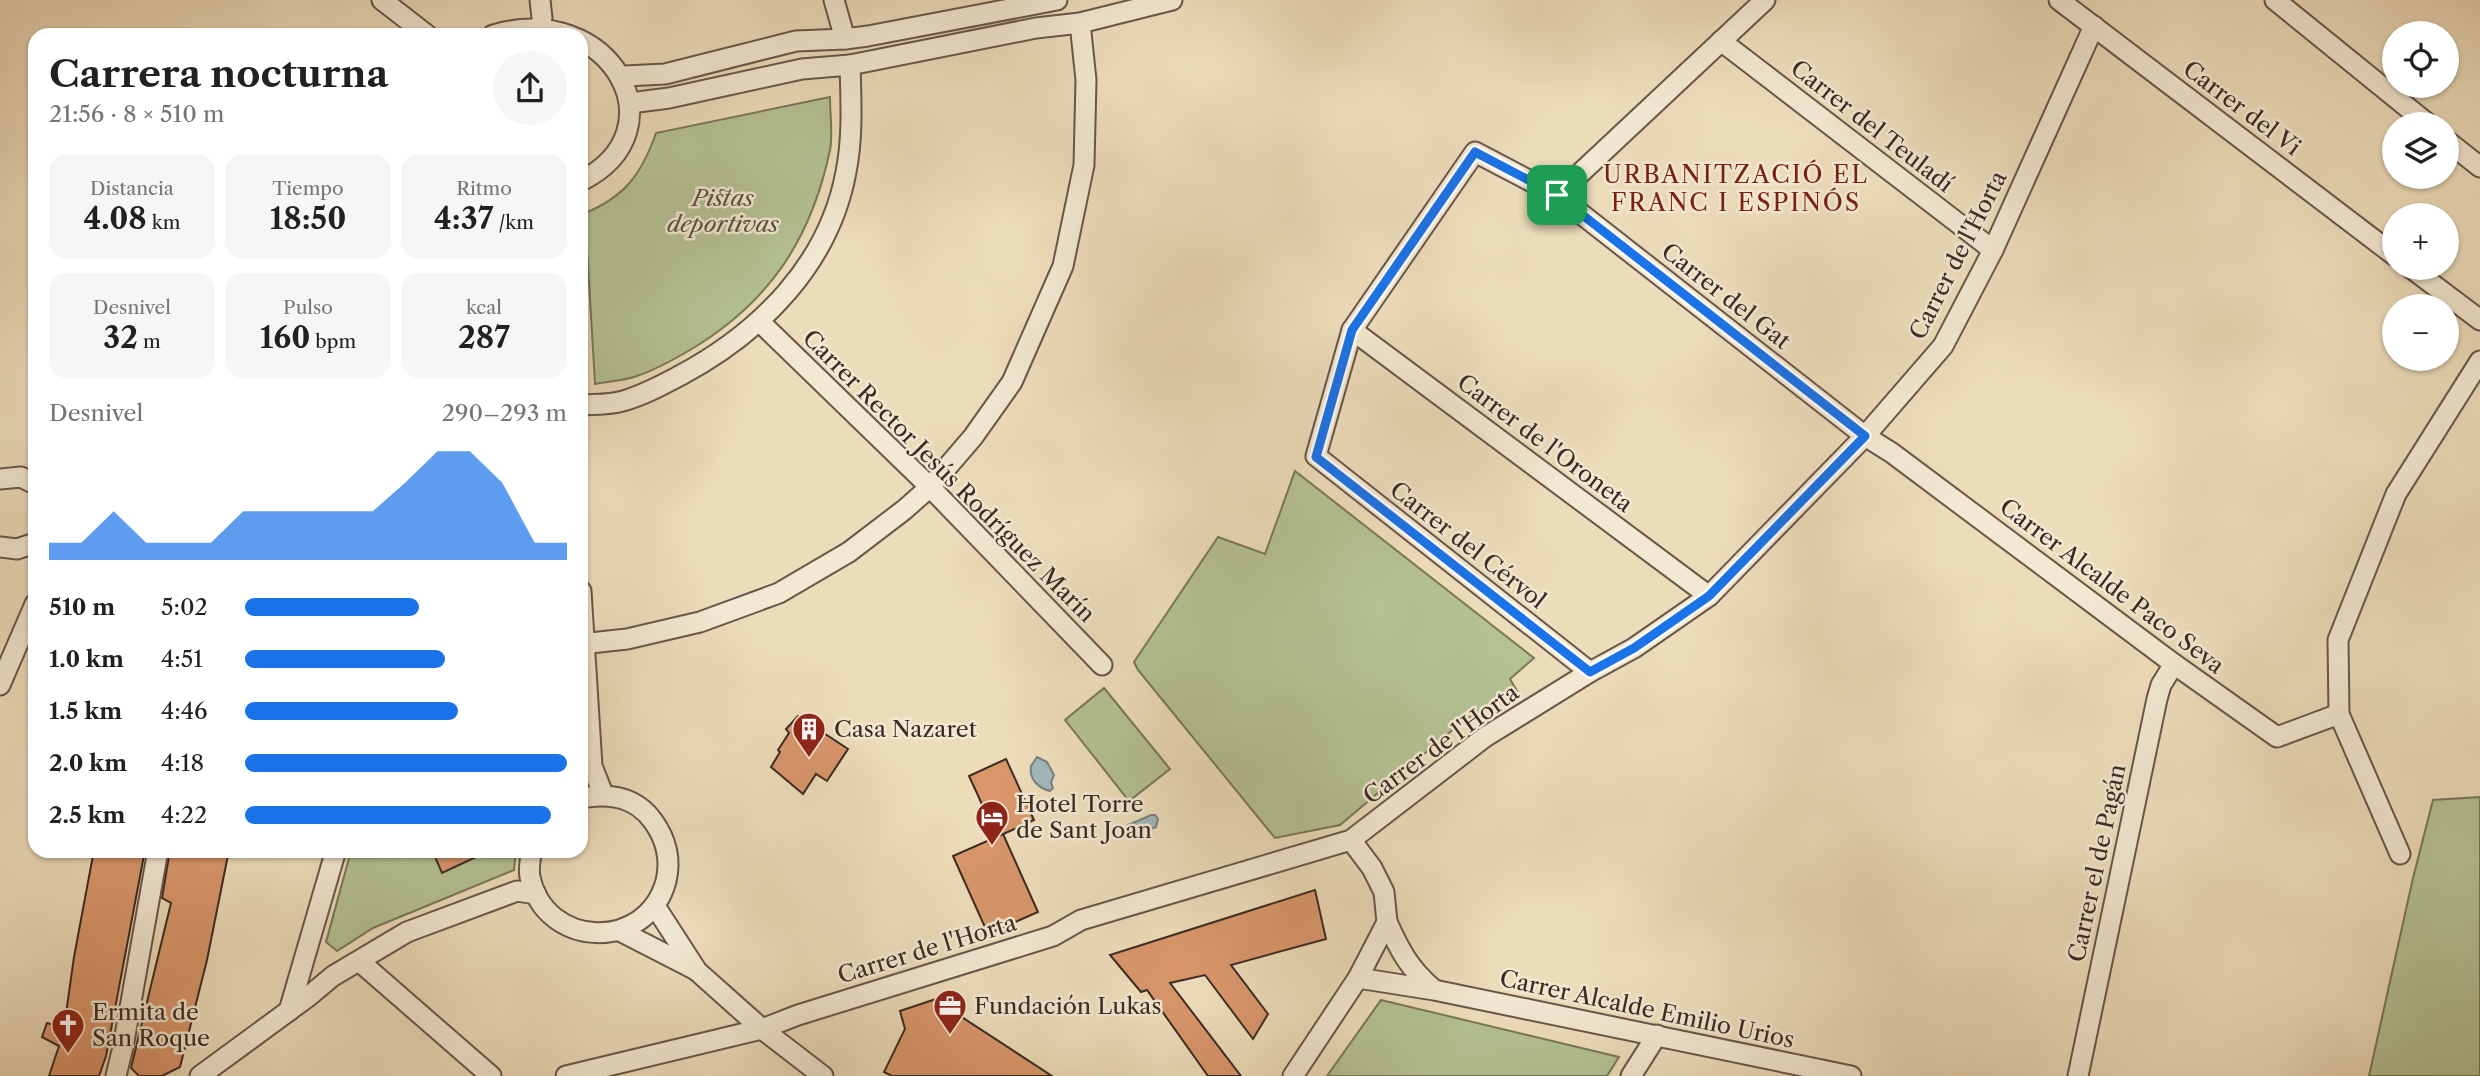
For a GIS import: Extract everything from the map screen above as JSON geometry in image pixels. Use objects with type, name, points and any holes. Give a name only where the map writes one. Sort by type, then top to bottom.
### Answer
[{"type":"street","points":[[382,0],[418,28]]},
{"type":"street","points":[[834,0],[845,39]]},
{"type":"street","points":[[625,76],[665,74],[796,41],[845,39],[1057,0]]},
{"type":"street","points":[[630,103],[669,98],[802,69],[850,65],[1036,27],[1080,23],[1172,0]]},
{"type":"street","points":[[1557,195],[1765,0]]},
{"type":"street","name":"Carrer del Vi","points":[[2059,0],[2382,246]]},
{"type":"street","points":[[2275,0],[2413,112]]},
{"type":"street","points":[[505,28],[541,9],[583,28]]},
{"type":"street","points":[[588,644],[627,639],[700,622],[779,593],[849,552],[904,510],[930,487],[973,437],[1012,382],[1063,265],[1084,165],[1086,73],[1080,23]]},
{"type":"street","name":"Carrer de l'Horta","points":[[566,1076],[762,1030],[798,1014],[1053,936],[1081,920],[1351,840],[1485,737],[1634,648],[1709,596],[1865,436],[1943,346],[1993,250],[2094,26]]},
{"type":"street","points":[[588,31],[612,52],[625,76],[630,103],[620,145],[608,162],[588,178]]},
{"type":"street","name":"Carrer del Teuladí","points":[[1721,41],[1993,250]]},
{"type":"street","points":[[588,404],[620,402],[646,393],[704,362],[760,322],[784,298],[811,261],[834,215],[846,172],[851,121],[850,65]]},
{"type":"street","points":[[2459,150],[2480,167]]},
{"type":"street","name":"Carrer del Gat","points":[[1352,330],[1475,152],[1557,195],[1865,436]]},
{"type":"street","points":[[2427,280],[2480,320]]},
{"type":"street","name":"Carrer Rector Jesús Rodríguez Marín","points":[[760,322],[930,487],[1102,665]]},
{"type":"street","name":"Carrer del Cérvol","points":[[1352,330],[1316,457],[1590,672]]},
{"type":"street","name":"Carrer de l'Oroneta","points":[[1352,330],[1709,596]]},
{"type":"street","points":[[2400,854],[2339,715],[2338,640],[2396,495],[2480,361]]},
{"type":"street","name":"Carrer Alcalde Paco Seva","points":[[1865,436],[1892,453],[2174,664],[2277,737],[2339,715]]},
{"type":"street","points":[[0,479],[28,479]]},
{"type":"street","points":[[0,547],[17,550],[28,546]]},
{"type":"street","points":[[0,685],[28,620]]},
{"type":"street","name":"Carrer el de Pagán","points":[[2078,1076],[2157,699],[2161,685],[2174,664]]},
{"type":"street","points":[[588,712],[592,766],[603,794]]},
{"type":"street","points":[[588,779],[592,766]]},
{"type":"street","points":[[530,858],[527,887],[557,920],[577,930],[598,934],[620,931],[639,921],[655,906],[663,892],[668,872],[667,851],[660,832],[648,815],[632,802],[603,794],[588,797]]},
{"type":"street","points":[[1351,840],[1372,868],[1384,892],[1387,922],[1400,952],[1414,972],[1434,990]]},
{"type":"street","points":[[116,1076],[158,858]]},
{"type":"street","points":[[289,1011],[334,858]]},
{"type":"street","points":[[201,1076],[333,976],[407,932],[527,887]]},
{"type":"street","points":[[655,906],[697,971]]},
{"type":"street","points":[[1293,1076],[1358,978],[1387,922]]},
{"type":"street","points":[[620,931],[697,971],[762,1030],[823,1076]]},
{"type":"street","points":[[359,961],[491,1076]]},
{"type":"street","name":"Carrer Alcalde Emilio Urios","points":[[1358,978],[1434,990],[1851,1076]]},
{"type":"street","points":[[1631,1076],[1657,1035]]},
{"type":"green space","name":"Pistas deportivas","points":[[830,97],[831,144],[822,183],[798,240],[764,290],[743,312],[690,350],[632,378],[595,384],[588,264],[588,212],[611,199],[630,182],[645,160],[656,133]]},
{"type":"green space","points":[[1295,471],[1534,658],[1510,679],[1517,691],[1462,722],[1340,825],[1275,838],[1134,662],[1218,537],[1265,554]]},
{"type":"green space","points":[[1104,688],[1170,769],[1129,801],[1065,720]]},
{"type":"green space","points":[[2480,797],[2480,1076],[2369,1076],[2433,800]]},
{"type":"green space","points":[[349,858],[515,858],[514,870],[373,928],[337,951],[326,942]]},
{"type":"green space","points":[[1381,1000],[1619,1057],[1607,1076],[1327,1076]]},
{"type":"water","points":[[1037,757],[1047,762],[1054,775],[1051,782],[1053,788],[1050,791],[1038,785],[1031,775],[1031,766]]},
{"type":"water","points":[[1151,815],[1158,819],[1156,827],[1133,836],[1128,825]]},
{"type":"building","name":"Casa Nazaret","points":[[798,716],[848,749],[827,781],[816,774],[803,794],[771,767],[789,733],[786,729]]},
{"type":"building","points":[[1006,759],[1034,820],[997,837],[969,776]]},
{"type":"building","name":"Hotel Torre de Sant Joan","points":[[1003,834],[1038,912],[988,934],[953,856]]},
{"type":"building","points":[[93,858],[143,858],[106,1056],[99,1076],[49,1076],[59,1046],[42,1037],[47,1023],[64,1028]]},
{"type":"building","points":[[169,858],[227,858],[207,960],[180,1067],[162,1076],[139,1076],[131,1068],[171,903],[162,898]]},
{"type":"building","points":[[435,858],[474,858],[442,873]]},
{"type":"building","points":[[1315,890],[1326,939],[1231,965],[1268,1014],[1253,1039],[1205,975],[1170,983],[1241,1076],[1208,1076],[1147,990],[1141,992],[1110,955]]},
{"type":"building","name":"Fundación Lukas","points":[[942,997],[951,1010],[1052,1076],[892,1076],[884,1072],[905,1029],[900,1011]]},
{"type":"place","name":"Casa Nazaret","points":[[809,759]]},
{"type":"place","name":"Hotel Torre de Sant Joan","points":[[992,847]]},
{"type":"place","name":"Fundación Lukas","points":[[950,1036]]},
{"type":"place","name":"Ermita de San Roque","points":[[68,1055]]},
{"type":"district","name":"URBANITZACIÓ EL FRANC I ESPINÓS","points":[[1736,188]]},
{"type":"route","points":[[1475,152],[1557,195],[1865,436],[1709,596],[1634,648],[1590,672],[1316,457],[1352,330],[1475,152]]}]
